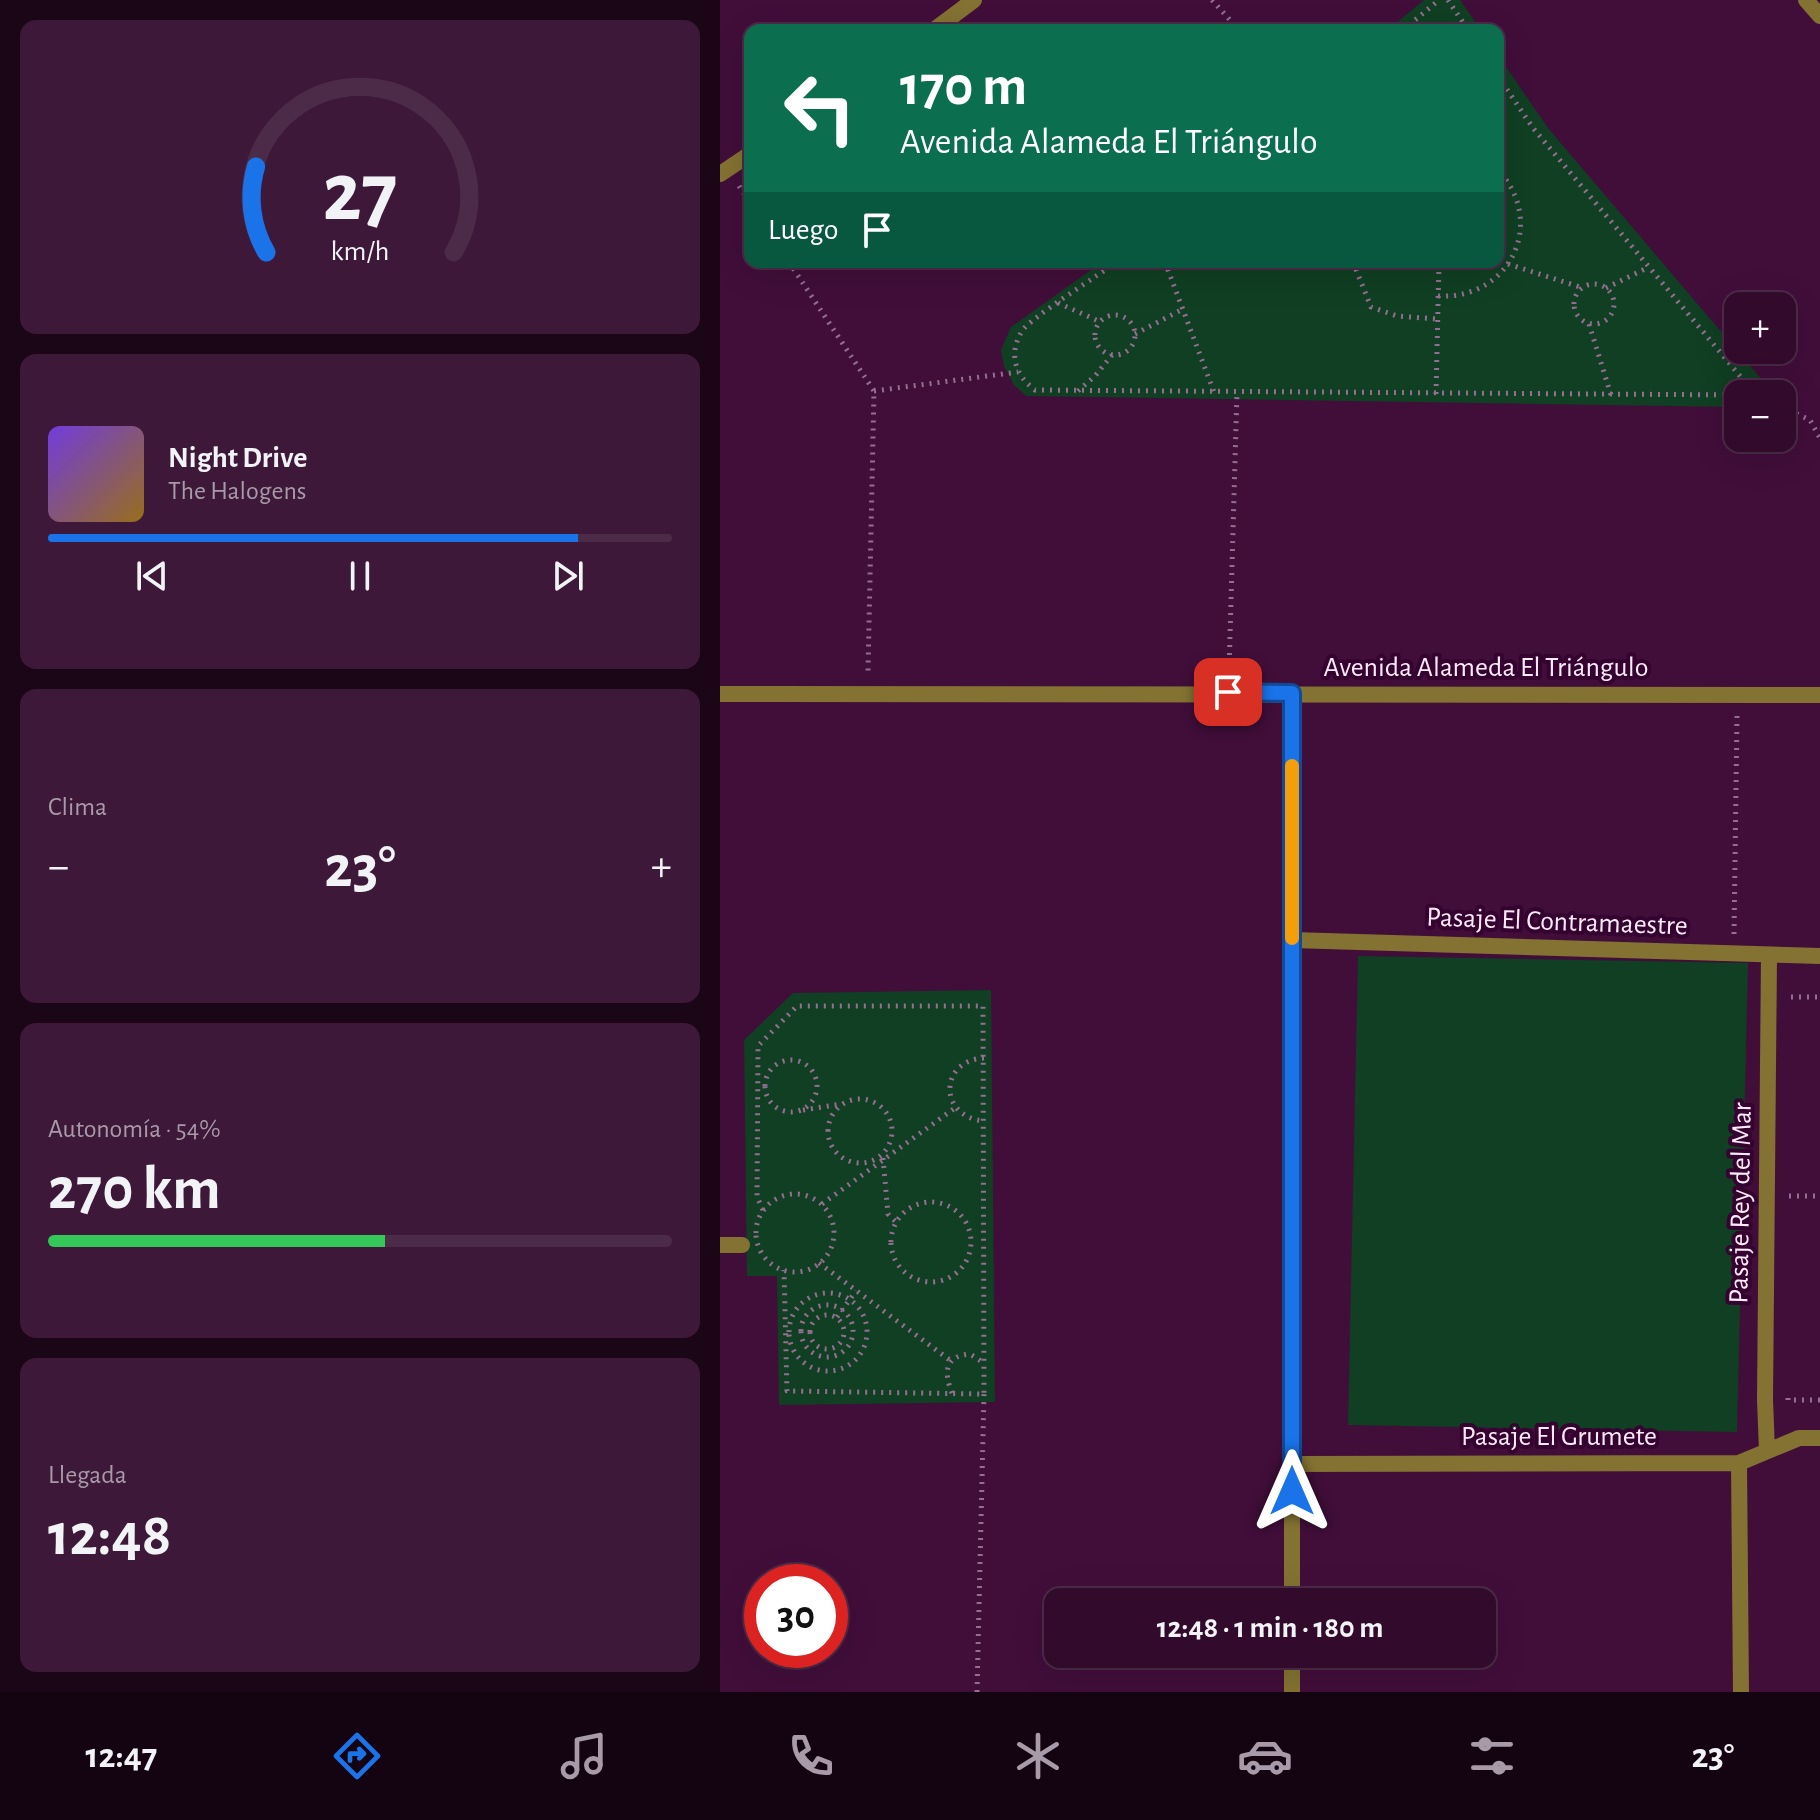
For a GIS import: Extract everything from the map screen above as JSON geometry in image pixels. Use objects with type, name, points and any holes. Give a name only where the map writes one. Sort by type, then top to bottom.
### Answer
[{"type":"street","points":[[942,24],[974,0]]},
{"type":"street","points":[[1806,0],[1820,16]]},
{"type":"street","points":[[720,174],[744,158]]},
{"type":"street","name":"Avenida Alameda El Triángulo","points":[[720,694],[1228,692],[1820,695]]},
{"type":"street","points":[[1292,693],[1292,1588]]},
{"type":"street","name":"Pasaje El Contramaestre","points":[[1292,940],[1820,956]]},
{"type":"street","name":"Pasaje Rey del Mar","points":[[1767,1451],[1769,955]]},
{"type":"street","points":[[720,1245],[742,1245]]},
{"type":"street","name":"Pasaje El Grumete","points":[[1292,1464],[1739,1463],[1799,1438],[1820,1438]]},
{"type":"street","points":[[1739,1463],[1741,1692]]},
{"type":"street","points":[[1292,1668],[1292,1692]]},
{"type":"path","points":[[1212,0],[1234,24]]},
{"type":"path","points":[[1410,24],[1439,0]]},
{"type":"path","points":[[1448,0],[1464,24]]},
{"type":"path","points":[[1504,85],[1533,128],[1743,380]]},
{"type":"path","points":[[1438,296],[1458,297],[1482,289],[1502,273],[1515,252],[1521,227],[1519,203],[1504,176]]},
{"type":"path","points":[[1508,264],[1583,288],[1595,285],[1605,289],[1613,301],[1612,313],[1603,322],[1589,324]]},
{"type":"path","points":[[1605,289],[1649,267]]},
{"type":"path","points":[[793,268],[874,391],[867,694]]},
{"type":"path","points":[[1108,268],[1023,328],[1015,348],[1015,364],[1022,380],[1035,390],[1724,395]]},
{"type":"path","points":[[1167,268],[1214,392]]},
{"type":"path","points":[[1355,268],[1371,307],[1397,316],[1437,319]]},
{"type":"path","points":[[1436,394],[1439,268]]},
{"type":"path","points":[[1583,288],[1575,298],[1575,312],[1589,324],[1611,395]]},
{"type":"path","points":[[1058,303],[1101,322]]},
{"type":"path","points":[[1135,334],[1183,309]]},
{"type":"path","points":[[1078,391],[1112,355],[1130,348],[1135,334],[1132,324],[1121,316],[1108,317],[1096,331],[1097,344],[1112,355]]},
{"type":"path","points":[[874,391],[1018,372]]},
{"type":"path","points":[[1228,692],[1237,392]]},
{"type":"path","points":[[1796,414],[1810,420],[1820,438]]},
{"type":"path","points":[[1733,954],[1738,695]]},
{"type":"path","points":[[1790,997],[1820,997]]},
{"type":"path","points":[[763,1210],[757,1197],[761,1084],[758,1046],[797,1006],[983,1006],[984,1394],[977,1692]]},
{"type":"path","points":[[984,1058],[966,1061],[952,1078],[951,1099],[955,1108],[972,1120],[984,1121]]},
{"type":"path","points":[[761,1084],[778,1063],[803,1063],[814,1076],[816,1093],[806,1107],[798,1111]]},
{"type":"path","points":[[761,1084],[769,1100],[782,1110],[798,1111],[855,1099],[866,1099],[884,1108],[893,1127],[883,1157],[888,1214],[896,1222]]},
{"type":"path","points":[[842,1104],[831,1117],[828,1128],[833,1148],[840,1156],[861,1163],[883,1157]]},
{"type":"path","points":[[822,1204],[883,1157],[955,1108]]},
{"type":"path","points":[[796,1194],[809,1196],[822,1204],[833,1222],[835,1235],[832,1248],[819,1263],[803,1271],[784,1270],[766,1259],[759,1249],[757,1222],[772,1201],[796,1194]]},
{"type":"path","points":[[941,1203],[963,1217],[970,1239],[969,1254],[962,1267],[940,1281],[927,1282],[914,1278],[894,1260],[891,1234],[896,1222],[915,1205],[941,1203]]},
{"type":"path","points":[[970,1239],[984,1238]]},
{"type":"path","points":[[819,1263],[951,1361]]},
{"type":"path","points":[[784,1270],[787,1391],[984,1394]]},
{"type":"path","points":[[837,1317],[856,1291]]},
{"type":"path","points":[[829,1292],[849,1299],[861,1310],[866,1321],[868,1334],[858,1357],[835,1370],[821,1371],[803,1361],[791,1346],[787,1333],[796,1309],[806,1299],[818,1294],[829,1292]]},
{"type":"path","points":[[830,1305],[842,1310],[851,1321],[853,1330],[846,1349],[827,1358],[811,1353],[805,1347],[800,1331],[805,1316],[820,1306],[830,1305]]},
{"type":"path","points":[[796,1309],[805,1316]]},
{"type":"path","points":[[821,1315],[837,1317],[845,1331],[839,1344],[826,1349],[817,1346],[810,1334],[813,1323],[821,1315]]},
{"type":"path","points":[[839,1344],[858,1357]]},
{"type":"path","points":[[803,1361],[817,1346]]},
{"type":"path","points":[[952,1393],[946,1374],[951,1361],[970,1354],[984,1363]]},
{"type":"green space","points":[[1424,0],[1460,0],[1477,24],[1395,24]]},
{"type":"green space","points":[[1504,64],[1548,128],[1724,335],[1724,364],[1749,364],[1762,380],[1724,380],[1724,407],[1026,396],[1014,385],[1004,366],[1001,350],[1011,327],[1094,268],[1504,268]]},
{"type":"green space","points":[[1358,956],[1748,963],[1737,1432],[1348,1425]]},
{"type":"green space","points":[[991,990],[995,1402],[779,1405],[777,1276],[747,1276],[744,1040],[793,993]]},
{"type":"slow traffic","points":[[1292,766],[1292,938]]},
{"type":"route","points":[[1228,692],[1292,693],[1292,1491]]}]
